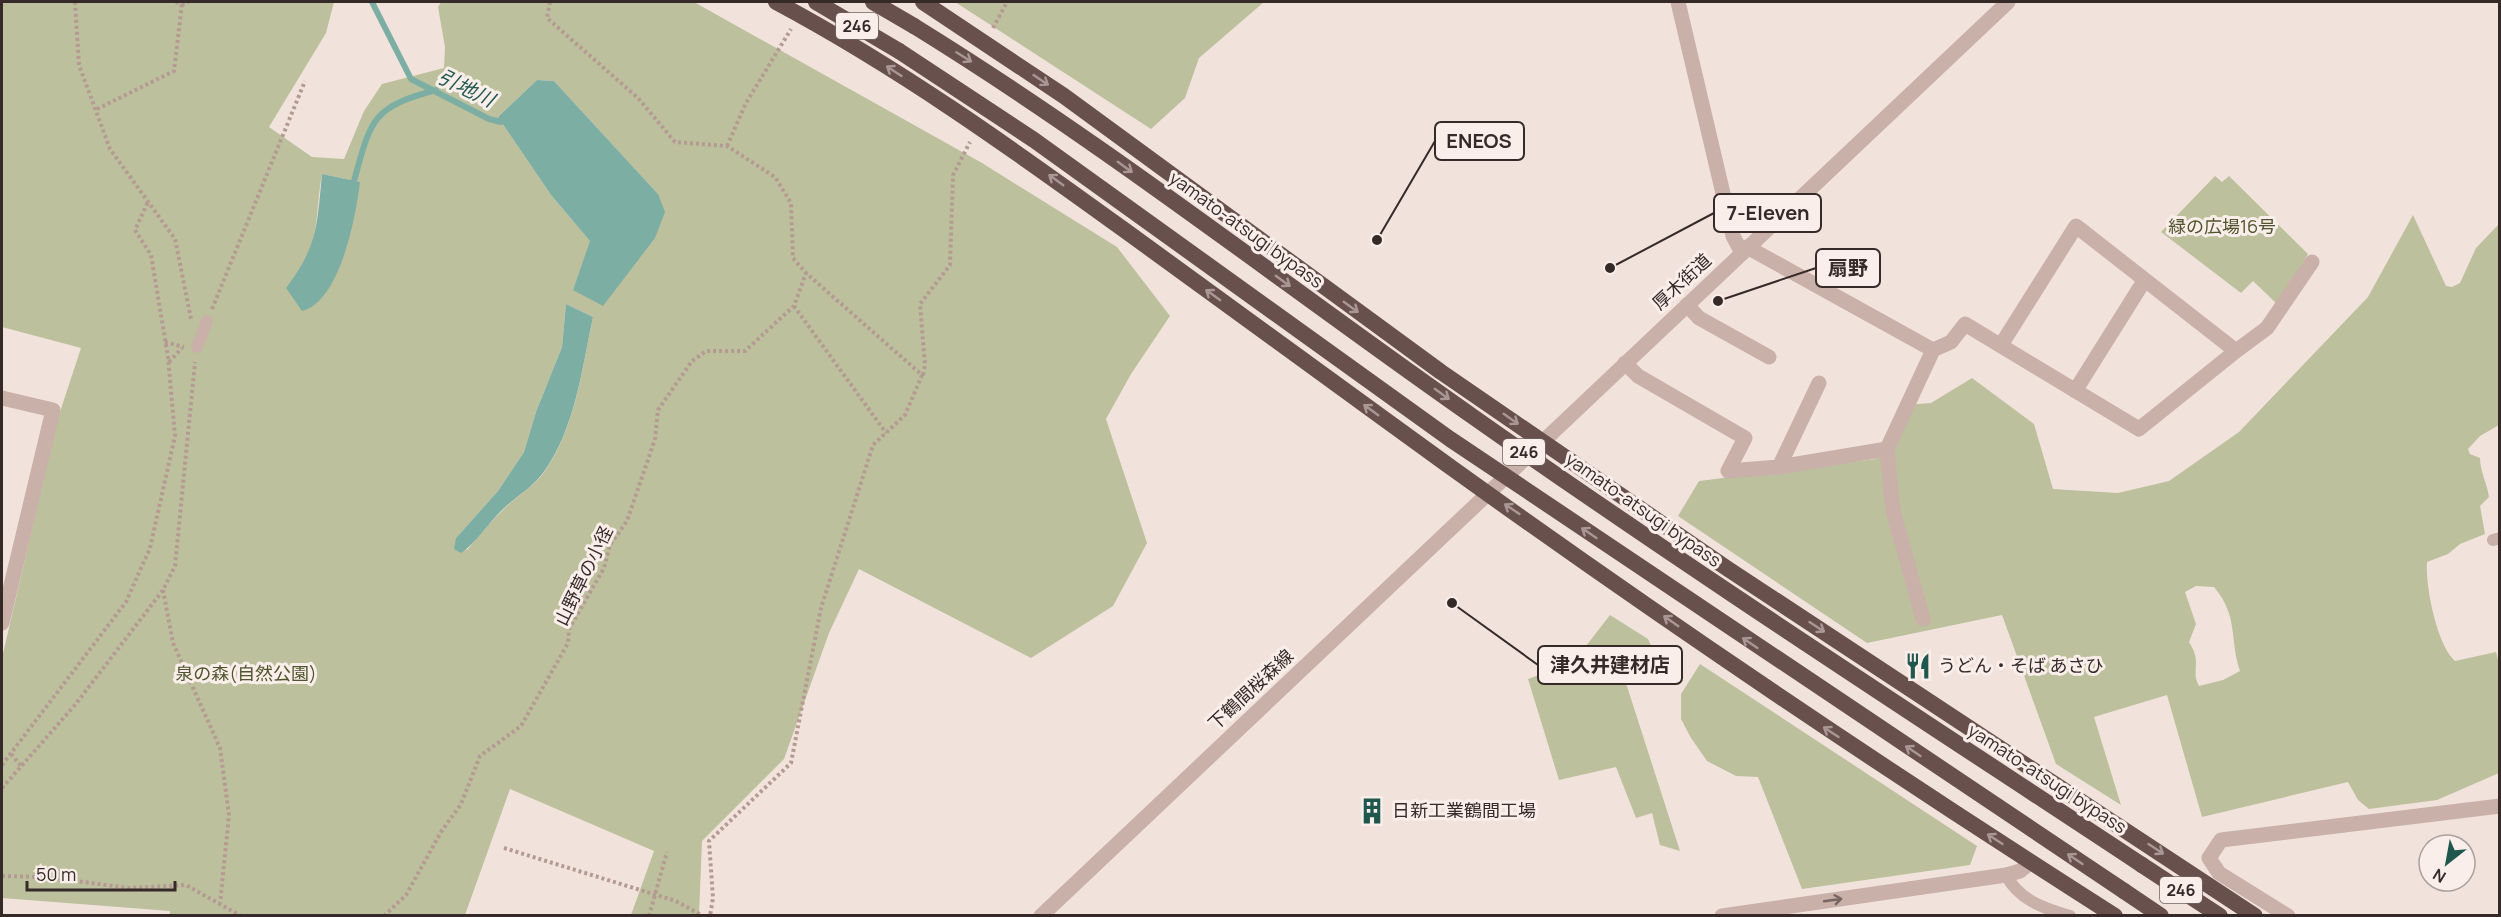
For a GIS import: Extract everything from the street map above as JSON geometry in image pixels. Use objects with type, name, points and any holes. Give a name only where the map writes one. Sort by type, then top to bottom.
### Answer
[{"type":"highway","name":"246","points":[[776,2],[874,58],[1021,155],[1487,492],[1809,717],[2115,915]]},
{"type":"highway","name":"246","points":[[816,2],[899,51],[1034,140],[1460,446],[2161,915]]},
{"type":"highway","name":"yamato-atsugi bypass","points":[[873,2],[1051,114],[1472,416],[1707,578],[2220,915]]},
{"type":"highway","name":"246","points":[[922,2],[1064,96],[1404,344],[1728,569],[2255,915]]},
{"type":"street","points":[[1678,2],[1732,236],[1745,250],[1933,350]]},
{"type":"street","name":"厚木街道","points":[[1487,492],[2008,2]]},
{"type":"street","points":[[2001,345],[2076,226],[2236,351]]},
{"type":"street","points":[[1923,619],[1893,511],[1887,449],[1933,350],[1951,342],[1965,324],[2139,429],[2267,328],[2312,262]]},
{"type":"street","points":[[2075,391],[2144,281]]},
{"type":"street","points":[[1687,305],[1700,318],[1770,357]]},
{"type":"street","points":[[1625,363],[1638,376],[1745,438],[1728,471],[1779,467],[1887,449]]},
{"type":"street","points":[[1779,467],[1819,383]]},
{"type":"street","points":[[2,398],[53,410],[2,623]]},
{"type":"street","name":"下鶴間桜森線","points":[[1041,915],[1487,492]]},
{"type":"street","points":[[2288,915],[2219,873],[2210,858],[2221,840],[2499,806]]},
{"type":"street","points":[[1722,915],[2006,875],[2020,871],[2031,862]]},
{"type":"lane","points":[[197,347],[207,321]]},
{"type":"lane","points":[[2006,875],[2013,889],[2029,900],[2070,915]]},
{"type":"path","points":[[2,788],[75,705],[163,590],[175,566],[197,347],[175,239],[110,149],[79,65],[75,2]]},
{"type":"path","points":[[176,2],[182,4],[189,2]]},
{"type":"path","points":[[550,2],[547,18],[638,98],[675,142],[727,146],[775,177],[791,203],[794,258],[806,273],[922,375]]},
{"type":"path","points":[[991,31],[1007,2]]},
{"type":"path","points":[[97,109],[174,71],[182,4]]},
{"type":"path","points":[[727,146],[746,103],[791,29]]},
{"type":"path","points":[[207,321],[305,81]]},
{"type":"path","points":[[710,915],[713,898],[709,841],[791,763],[821,608],[873,445],[905,415],[925,365],[920,304],[951,265],[953,175],[971,142]]},
{"type":"path","points":[[2,765],[126,602],[150,548],[175,436],[168,363],[151,255],[135,230],[148,202]]},
{"type":"path","name":"山野草の小径","points":[[384,915],[406,896],[441,832],[461,804],[480,756],[521,726],[568,643],[569,629],[604,568],[610,545],[627,521],[655,439],[658,410],[692,361],[706,351],[745,351],[794,306],[806,273]]},
{"type":"path","points":[[794,306],[886,433]]},
{"type":"path","points":[[165,341],[183,347],[168,363]]},
{"type":"path","points":[[163,590],[173,643],[219,748],[229,814],[220,904]]},
{"type":"path","points":[[10,754],[21,766]]},
{"type":"path","points":[[504,848],[676,901],[703,915]]},
{"type":"path","points":[[649,915],[667,852]]},
{"type":"path","points":[[2,876],[45,877],[129,888],[186,885],[232,913],[241,915]]},
{"type":"green space","name":"泉の森(自然公園)","points":[[2,2],[334,2],[326,33],[269,127],[312,157],[344,159],[364,111],[382,84],[444,68],[445,47],[438,7],[441,2],[694,2],[982,163],[1117,247],[1170,316],[1131,374],[1106,419],[1147,543],[1113,606],[1031,658],[859,569],[829,633],[784,759],[702,841],[699,915],[631,915],[654,851],[510,789],[465,915],[170,916],[170,911],[2,898],[2,658],[57,421],[81,348],[2,327]],"holes":[[[537,80],[554,81],[658,194],[573,290],[591,242],[551,195],[498,117]],[[322,174],[359,182],[300,270],[307,257],[314,233]],[[566,304],[593,317],[570,420],[553,458],[542,475],[511,502],[467,550],[456,538],[498,491],[524,452],[536,412],[562,347]]]},
{"type":"green space","points":[[955,2],[1264,2],[1199,58],[1185,98],[1151,129]]},
{"type":"green space","name":"緑の広場16号","points":[[2215,176],[2222,182],[2229,176],[2308,254],[2277,304],[2253,281],[2241,293],[2161,232]]},
{"type":"green space","points":[[2413,215],[2446,286],[2452,287],[2460,283],[2476,248],[2499,224],[2499,425],[2480,436],[2468,449],[2470,454],[2480,458],[2489,497],[2480,506],[2485,534],[2460,544],[2448,554],[2427,562],[2427,572],[2430,599],[2438,629],[2455,661],[2496,652],[2500,667],[2499,773],[2437,800],[2369,809],[2358,800],[2348,782],[2202,817],[2167,695],[2094,717],[2121,805],[2056,764],[2002,615],[1867,643],[1678,516],[1699,481],[1876,459],[1906,405],[1931,403],[1972,378],[2034,424],[2053,489],[2118,493],[2169,481],[2239,432],[2368,297]],"holes":[[[2196,586],[2214,587],[2227,608],[2240,671],[2223,680],[2199,686],[2195,655],[2189,642],[2196,624],[2185,592]]]},
{"type":"green space","points":[[1610,615],[1648,639],[1658,661],[1636,665],[1624,677],[1680,851],[1660,845],[1652,813],[1636,818],[1616,767],[1559,780],[1528,679],[1583,659],[1586,646]]},
{"type":"green space","points":[[1700,664],[1977,846],[1970,865],[1802,889],[1758,777],[1736,776],[1707,761],[1681,719],[1681,694]]},
{"type":"water","points":[[537,80],[554,81],[658,194],[665,212],[655,238],[603,306],[573,290],[590,241],[551,195],[498,117]]},
{"type":"water","points":[[322,174],[360,182],[358,197],[350,235],[336,275],[327,292],[315,304],[302,311],[286,288],[297,273],[310,247],[317,221]]},
{"type":"water","points":[[566,304],[593,317],[576,398],[563,438],[539,478],[502,510],[461,553],[454,549],[456,538],[498,491],[524,452],[536,412],[562,347]]},
{"type":"waterway","name":"引地川","points":[[372,2],[411,79],[489,119],[501,122],[506,118]]},
{"type":"waterway","points":[[354,181],[365,143],[377,119],[386,110],[399,103],[436,90]]},
{"type":"place","name":"ENEOS","points":[[1377,240]]},
{"type":"place","name":"7-Eleven","points":[[1610,268]]},
{"type":"place","name":"扇野","points":[[1718,301]]},
{"type":"place","name":"津久井建材店","points":[[1452,603]]},
{"type":"place","name":"うどん・そば あさひ","points":[[1918,666]]},
{"type":"place","name":"日新工業鶴間工場","points":[[1372,811]]}]
